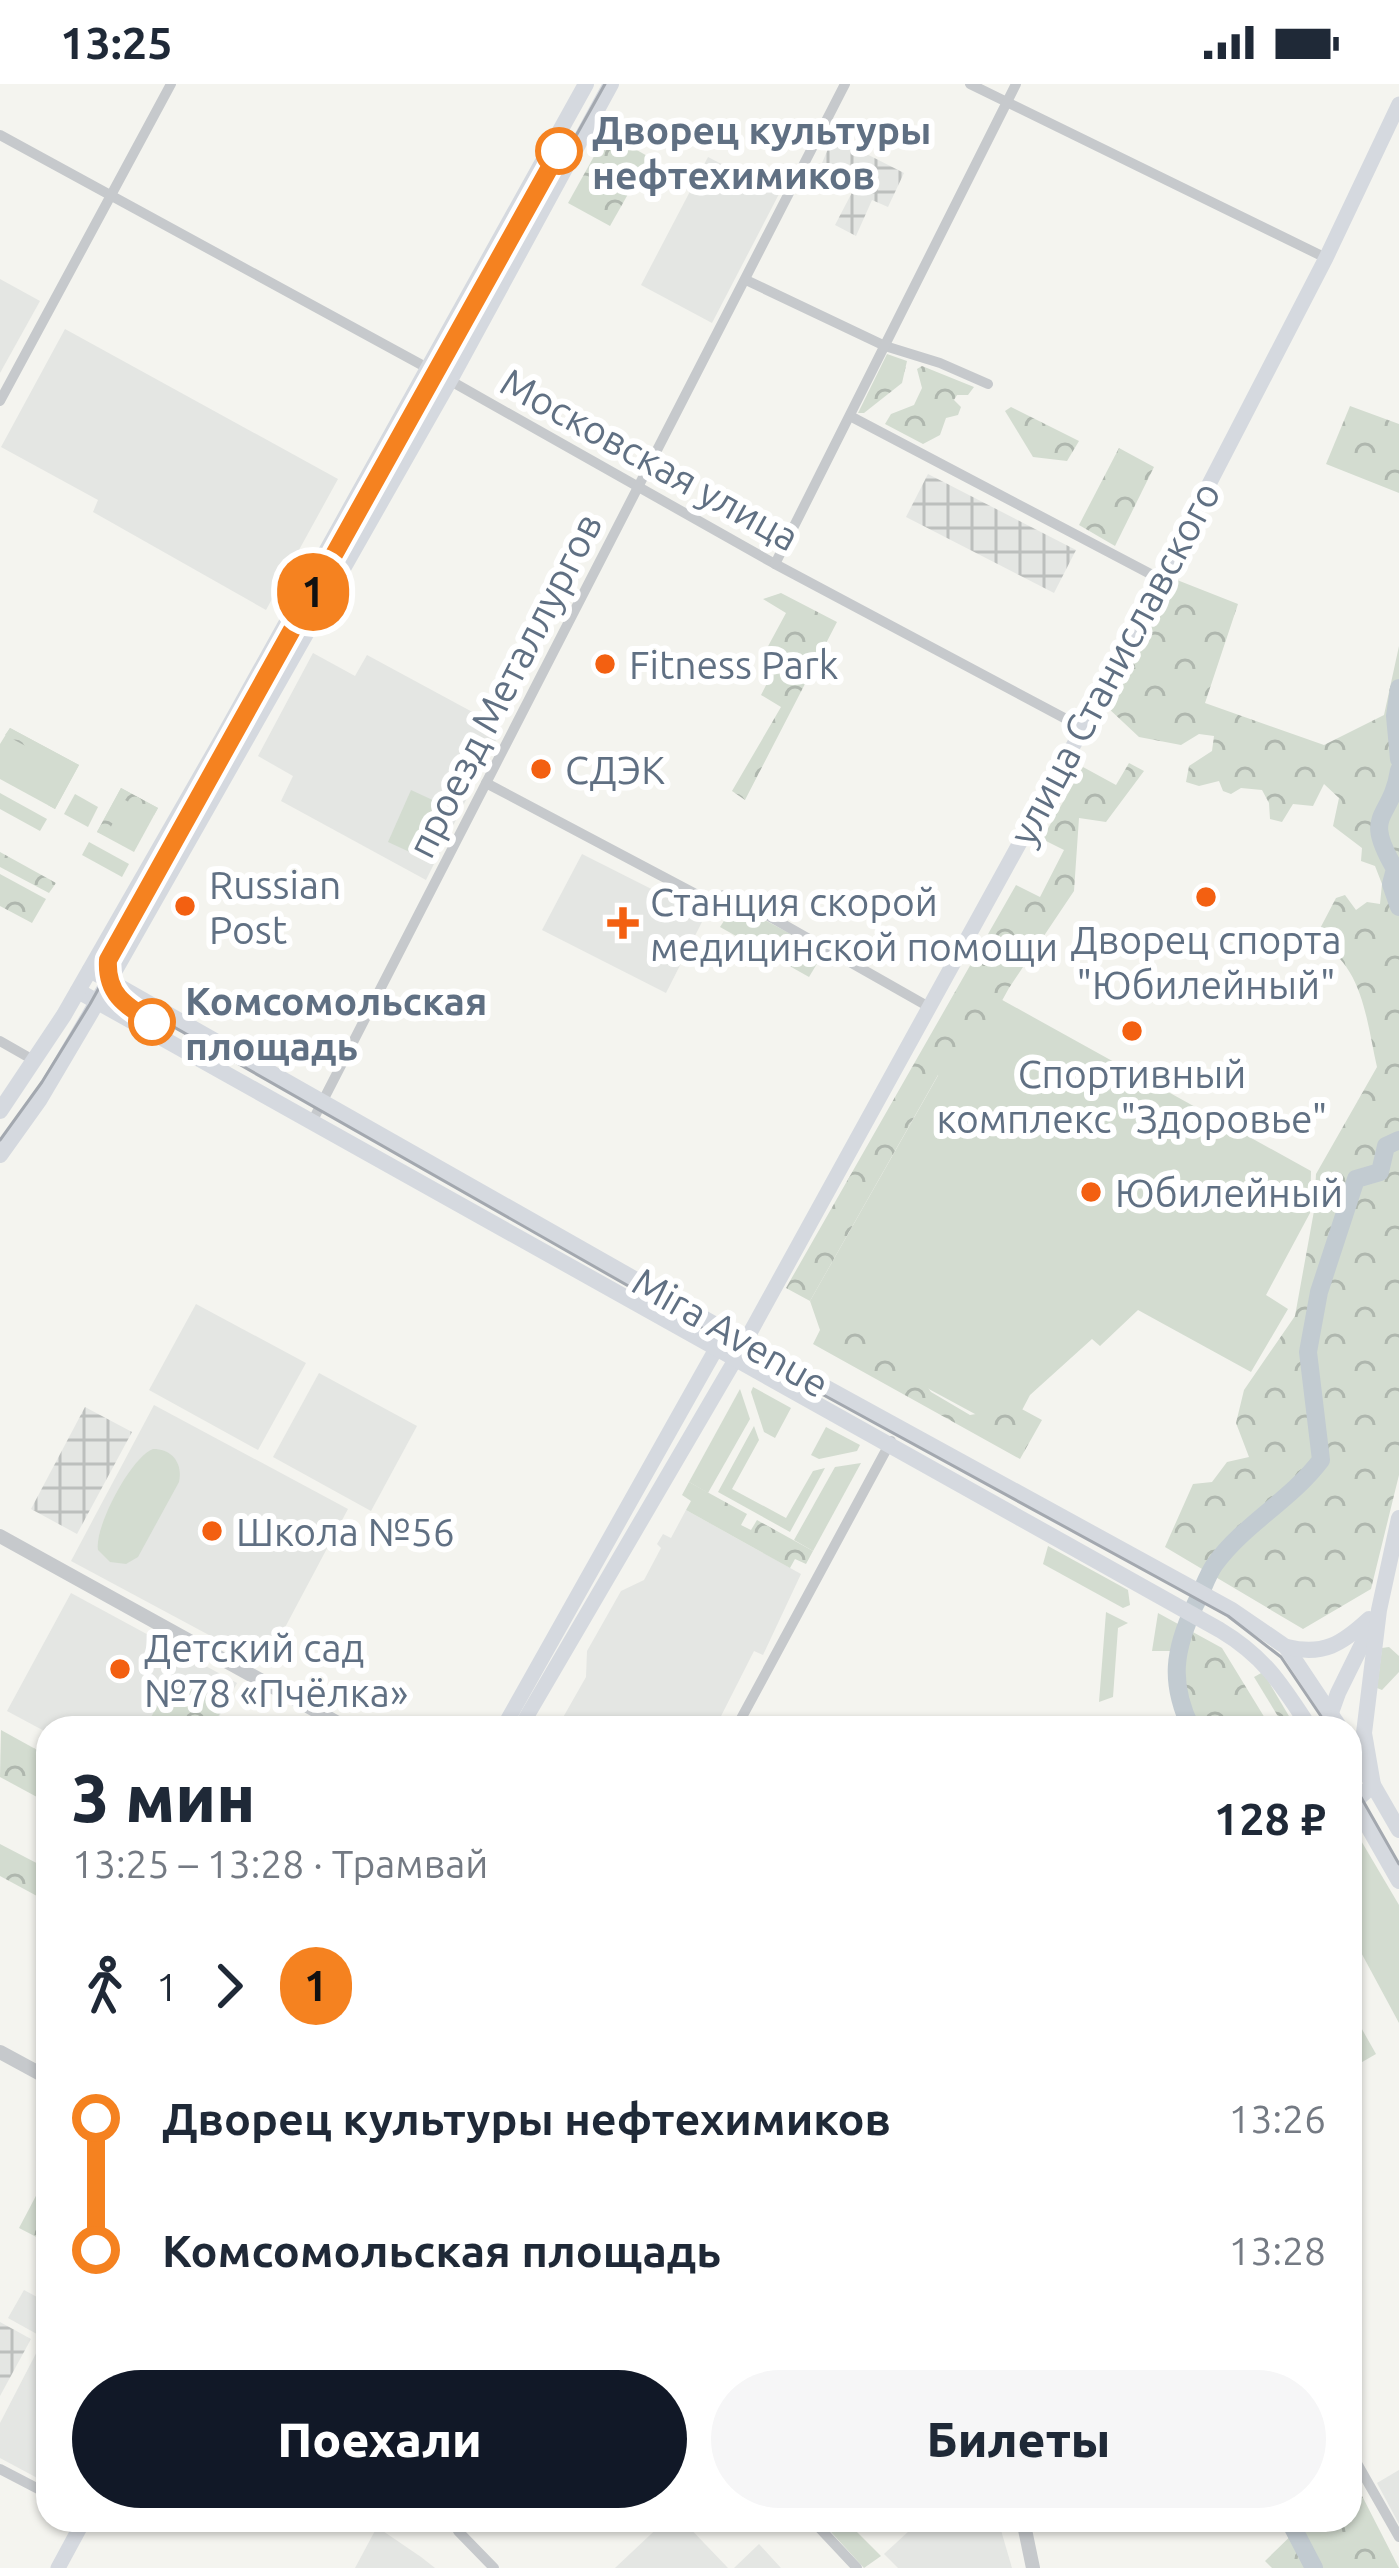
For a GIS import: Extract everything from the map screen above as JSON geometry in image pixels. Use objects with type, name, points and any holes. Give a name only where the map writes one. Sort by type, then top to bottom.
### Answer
[{"type":"main road","points":[[3,1145],[40,1099],[98,1002],[196,824],[250,688],[568,118],[599,86]]},
{"type":"main road","points":[[0,1111],[78,992],[179,814],[268,697],[587,129],[599,86]]},
{"type":"main road","name":"улица Станиславского","points":[[527,1716],[735,1360],[1083,728],[1326,258],[1399,104]]},
{"type":"main road","name":"Mira Avenue","points":[[90,970],[745,1342],[1232,1610],[1286,1647],[1327,1716]]},
{"type":"main road","name":"Mira Avenue","points":[[78,992],[1249,1647],[1271,1669],[1302,1716]]},
{"type":"main road","points":[[510,1716],[716,1348],[745,1342]]},
{"type":"main road","points":[[1373,1785],[1364,1732],[1379,1610],[1399,1518]]},
{"type":"main road","points":[[1286,1647],[1313,1654],[1350,1637],[1379,1610]]},
{"type":"main road","points":[[1330,1716],[1379,1610]]},
{"type":"main road","points":[[1362,1766],[1399,1831]]},
{"type":"main road","points":[[1362,1792],[1373,1785]]},
{"type":"main road","points":[[1362,1819],[1399,1881]]},
{"type":"main road","points":[[58,2568],[77,2532]]},
{"type":"street","points":[[0,400],[171,84]]},
{"type":"street","name":"проезд Металлургов","points":[[314,1120],[845,84]]},
{"type":"street","points":[[970,84],[1326,258]]},
{"type":"street","points":[[776,564],[1016,84]]},
{"type":"street","points":[[568,118],[587,129]]},
{"type":"street","name":"Московская улица","points":[[0,135],[1083,728]]},
{"type":"street","points":[[532,182],[552,193]]},
{"type":"street","points":[[513,217],[532,227]]},
{"type":"street","points":[[746,280],[885,346],[988,384]]},
{"type":"street","points":[[850,416],[1160,579]]},
{"type":"street","points":[[326,551],[346,562]]},
{"type":"street","points":[[250,688],[268,697]]},
{"type":"street","points":[[486,782],[704,899],[730,894],[929,1007]]},
{"type":"street","points":[[179,814],[196,824]]},
{"type":"street","points":[[0,1041],[35,1061]]},
{"type":"street","points":[[249,1085],[260,1065]]},
{"type":"street","points":[[18,1088],[40,1099]]},
{"type":"street","points":[[342,1136],[353,1117]]},
{"type":"street","points":[[481,1215],[492,1196]]},
{"type":"street","points":[[572,1266],[582,1247]]},
{"type":"street","points":[[604,1283],[614,1265]]},
{"type":"street","points":[[742,1716],[899,1427]]},
{"type":"street","points":[[0,1536],[325,1716]]},
{"type":"street","points":[[0,2052],[36,2072]]},
{"type":"street","points":[[0,2469],[36,2488]]},
{"type":"street","points":[[1362,2472],[1399,2537]]},
{"type":"street","points":[[459,2532],[494,2568]]},
{"type":"street","points":[[823,2532],[857,2568]]},
{"type":"street","points":[[1026,2532],[1033,2568]]},
{"type":"shaded area","points":[[833,137],[904,173],[888,207],[872,200],[856,236],[835,225],[858,181],[822,163]]},
{"type":"shaded area","points":[[708,157],[779,194],[712,323],[641,285]]},
{"type":"shaded area","points":[[0,279],[40,301],[0,373]]},
{"type":"shaded area","points":[[65,329],[338,479],[266,610],[93,512],[98,500],[1,447]]},
{"type":"shaded area","points":[[928,474],[1076,550],[1054,593],[906,517]]},
{"type":"shaded area","points":[[313,653],[355,676],[367,655],[502,728],[426,880],[281,801],[293,776],[258,756]]},
{"type":"shaded area","name":"Станция скорой медицинской помощи","points":[[582,854],[705,916],[666,993],[542,930]]},
{"type":"shaded area","points":[[196,1304],[306,1363],[258,1450],[149,1390]]},
{"type":"shaded area","points":[[319,1373],[417,1426],[371,1511],[273,1457]]},
{"type":"shaded area","name":"Школа №56","points":[[154,1405],[348,1509],[265,1665],[71,1561]]},
{"type":"shaded area","points":[[85,1407],[132,1432],[77,1534],[31,1509]]},
{"type":"shaded area","points":[[686,1510],[801,1574],[763,1655],[754,1651],[721,1716],[564,1716],[586,1677],[587,1651],[621,1591],[644,1580],[663,1534],[671,1538]]},
{"type":"shaded area","name":"Детский сад №78 «Пчёлка»","points":[[71,1593],[237,1683],[219,1716],[36,1716],[36,1727],[7,1711]]},
{"type":"shaded area","points":[[24,2290],[36,2296],[36,2334],[8,2318]]},
{"type":"shaded area","points":[[0,2322],[31,2339],[0,2396]]},
{"type":"shaded area","points":[[36,2353],[36,2477],[0,2458],[0,2423]]},
{"type":"shaded area","points":[[1399,2470],[1399,2524],[1377,2483]]},
{"type":"shaded area","points":[[374,2532],[384,2532],[435,2568],[355,2568]]},
{"type":"shaded area","points":[[653,2532],[694,2532],[728,2568],[615,2568]]},
{"type":"shaded area","points":[[908,2532],[1002,2532],[1012,2568],[898,2568],[884,2554]]},
{"type":"shaded area","points":[[759,2544],[781,2568],[734,2568]]},
{"type":"green space","points":[[607,133],[649,157],[610,226],[568,203]]},
{"type":"green space","points":[[887,354],[907,361],[902,383],[858,413]]},
{"type":"green space","points":[[922,366],[974,387],[968,395],[957,395],[958,415],[946,418],[940,435],[923,444],[885,424],[891,414],[914,405],[922,388],[917,369]]},
{"type":"green space","points":[[1350,406],[1399,424],[1399,493],[1326,464]]},
{"type":"green space","points":[[1011,407],[1079,441],[1067,461],[1033,457],[1005,411]]},
{"type":"green space","points":[[1119,448],[1154,467],[1115,546],[1079,525]]},
{"type":"green space","points":[[1172,578],[1238,604],[1205,703],[1324,745],[1384,715],[1399,646],[1399,1475],[1371,1589],[1303,1629],[1165,1547],[1193,1484],[1212,1482],[1227,1462],[1249,1457],[1236,1423],[1244,1390],[1295,1316],[1316,1174],[1377,1067],[1353,977],[1343,962],[1314,940],[1336,898],[1345,895],[1356,910],[1367,902],[1380,904],[1382,884],[1375,866],[1361,861],[1362,848],[1333,826],[1339,798],[1324,784],[1313,806],[1293,804],[1282,822],[1270,819],[1262,790],[1241,788],[1231,794],[1223,791],[1219,781],[1199,786],[1186,782],[1189,766],[1212,751],[1214,736],[1199,734],[1181,745],[1139,737],[1107,707]]},
{"type":"green space","points":[[781,593],[837,622],[745,800],[732,791],[781,707],[761,695],[780,658],[766,650],[786,613],[763,599]]},
{"type":"green space","points":[[10,728],[79,765],[55,809],[0,779],[0,744]]},
{"type":"green space","points":[[10,728],[79,765],[55,809],[48,805],[67,768],[5,735]]},
{"type":"green space","points":[[1129,763],[1144,771],[1106,822],[1079,818],[1074,891],[1009,988],[956,1084],[938,1075],[810,1301],[786,1288],[1016,885],[1040,897],[1064,850],[1042,839],[1083,767],[1116,785]]},
{"type":"green space","points":[[121,788],[158,808],[134,852],[97,832]]},
{"type":"green space","points":[[121,788],[158,808],[154,815],[125,800],[106,836],[97,832]]},
{"type":"green space","points":[[411,790],[437,802],[414,854],[388,842]]},
{"type":"green space","points":[[0,793],[47,819],[40,831],[0,809]]},
{"type":"green space","points":[[75,794],[98,807],[88,827],[64,814]]},
{"type":"green space","points":[[89,842],[129,864],[122,877],[82,855]]},
{"type":"green space","points":[[0,852],[56,883],[49,893],[0,867]]},
{"type":"green space","points":[[0,874],[46,899],[32,923],[0,906]]},
{"type":"green space","points":[[735,904],[824,952],[809,977],[720,927]]},
{"type":"green space","name":"Юбилейный","points":[[986,991],[1311,1171],[1310,1213],[1266,1295],[1288,1309],[1251,1372],[1138,1310],[1100,1346],[1092,1339],[1030,1395],[1010,1433],[820,1330],[810,1301]]},
{"type":"green space","points":[[847,1324],[902,1353],[931,1392],[970,1415],[1018,1407],[1042,1420],[1020,1459],[813,1344],[820,1330]]},
{"type":"green space","points":[[753,1387],[791,1408],[775,1438],[764,1432]]},
{"type":"green space","points":[[740,1389],[750,1419],[708,1493],[689,1482]]},
{"type":"green space","points":[[754,1426],[759,1440],[732,1489],[786,1518],[813,1471],[825,1468],[790,1532],[718,1492]]},
{"type":"green space","points":[[826,1427],[860,1445],[857,1451],[819,1459],[811,1455]]},
{"type":"green space","points":[[153,1449],[175,1458],[179,1482],[138,1557],[126,1564],[110,1562],[98,1550],[108,1510],[125,1478]]},
{"type":"green space","points":[[861,1463],[813,1551],[794,1540],[835,1467]]},
{"type":"green space","points":[[689,1482],[747,1514],[741,1525],[751,1530],[757,1520],[813,1551],[806,1564],[795,1559],[790,1568],[686,1510],[691,1501],[682,1495]]},
{"type":"green space","points":[[1048,1546],[1128,1590],[1130,1605],[1123,1608],[1043,1564]]},
{"type":"green space","points":[[1106,1612],[1128,1623],[1118,1628],[1113,1697],[1099,1702]]},
{"type":"green space","points":[[1158,1613],[1222,1648],[1264,1716],[1190,1716],[1171,1651],[1152,1651]]},
{"type":"green space","points":[[1389,1647],[1399,1656],[1399,1672],[1382,1690],[1377,1688],[1382,1648]]},
{"type":"green space","points":[[1263,1672],[1289,1716],[1278,1716],[1254,1677]]},
{"type":"green space","points":[[169,1685],[227,1700],[218,1716],[152,1716]]},
{"type":"green space","points":[[1,1730],[36,1749],[36,1796],[0,1777]]},
{"type":"green space","points":[[1362,1842],[1399,1905],[1399,2023],[1362,1954]]},
{"type":"green space","points":[[0,1844],[36,1863],[36,1896],[0,1876]]},
{"type":"green space","points":[[1362,2029],[1376,2054],[1362,2062]]},
{"type":"green space","points":[[36,2196],[36,2237],[19,2228]]},
{"type":"green space","points":[[1362,2496],[1399,2568],[1272,2568],[1265,2561],[1295,2532],[1362,2532]]},
{"type":"green space","points":[[831,2532],[857,2532],[881,2556],[864,2568]]},
{"type":"waterway","points":[[1399,688],[1395,716],[1399,759]]},
{"type":"waterway","points":[[1399,770],[1379,826],[1395,869],[1391,884],[1399,907]]},
{"type":"waterway","points":[[1186,1716],[1177,1681],[1179,1652],[1209,1573],[1240,1536],[1321,1460],[1308,1352],[1319,1292],[1356,1179],[1380,1172],[1386,1146],[1399,1140]]},
{"type":"waterway","points":[[1295,2532],[1314,2568]]},
{"type":"tram line","points":[[0,1140],[90,1004],[605,84]]},
{"type":"tram line","name":"1","points":[[152,1022],[110,988],[108,960],[559,151]]},
{"type":"tram line","points":[[112,962],[115,987],[130,1002],[732,1345],[1228,1616],[1281,1657],[1321,1716]]},
{"type":"tram line","points":[[1362,1799],[1399,1864]]},
{"type":"place","name":"Дворец культуры нефтехимиков","points":[[559,151]]},
{"type":"place","name":"Fitness Park","points":[[605,664]]},
{"type":"place","name":"СДЭК","points":[[541,769]]},
{"type":"place","name":"Дворец спорта \"Юбилейный\"","points":[[1206,897]]},
{"type":"place","name":"Russian Post","points":[[185,906]]},
{"type":"place","name":"Станция скорой медицинской помощи","points":[[623,923]]},
{"type":"place","name":"Комсомольская площадь","points":[[152,1022]]},
{"type":"place","name":"Спортивный комплекс \"Здоровье\"","points":[[1132,1031]]},
{"type":"place","name":"Юбилейный","points":[[1091,1192]]},
{"type":"place","name":"Школа №56","points":[[212,1531]]},
{"type":"place","name":"Детский сад №78 «Пчёлка»","points":[[120,1669]]}]
